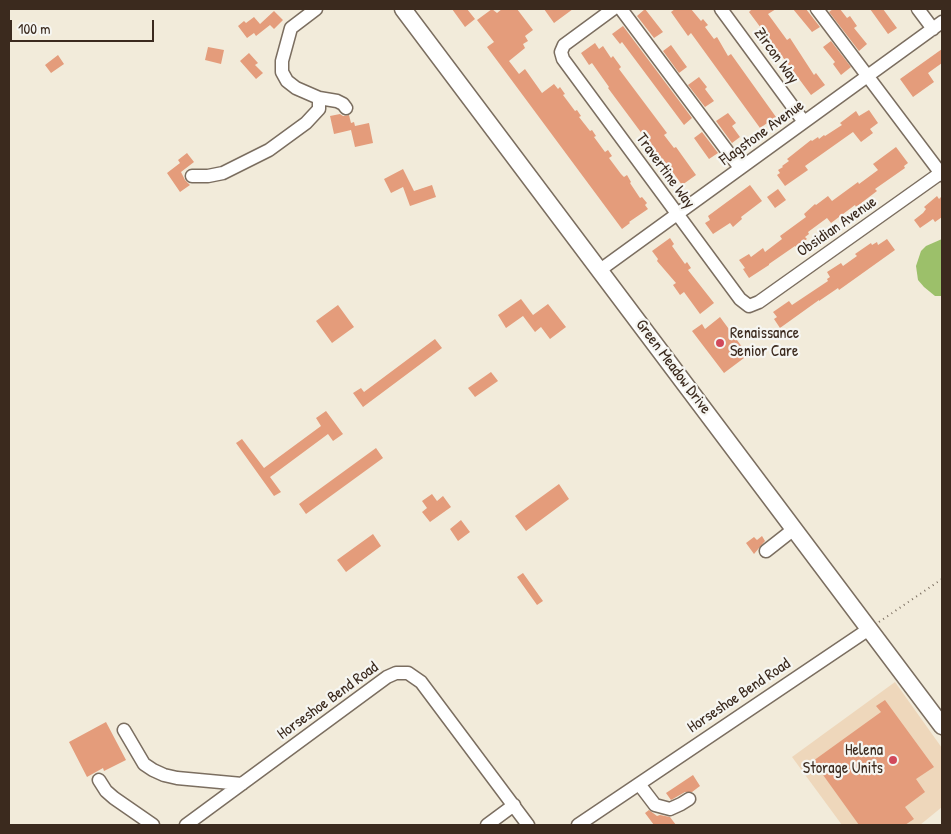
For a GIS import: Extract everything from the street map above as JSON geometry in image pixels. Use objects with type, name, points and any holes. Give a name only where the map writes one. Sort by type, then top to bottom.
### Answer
[{"type":"main road","name":"Green Meadow Drive","points":[[403,9],[942,726]]},
{"type":"street","points":[[316,9],[291,28],[282,61],[282,72],[287,81],[308,94],[337,101],[346,108]]},
{"type":"street","name":"Travertine Way","points":[[613,9],[564,45],[561,52],[563,59],[740,298],[749,306]]},
{"type":"street","points":[[621,9],[740,168]]},
{"type":"street","name":"Zircon Way","points":[[721,9],[804,122]]},
{"type":"street","points":[[817,9],[942,173]]},
{"type":"street","points":[[918,9],[938,26]]},
{"type":"street","name":"Flagstone Avenue","points":[[600,270],[938,26]]},
{"type":"street","points":[[192,176],[208,176],[222,173],[269,150],[306,123],[319,109],[319,98]]},
{"type":"street","name":"Obsidian Avenue","points":[[749,306],[759,302],[942,173]]},
{"type":"street","points":[[766,550],[794,529]]},
{"type":"street","name":"Horseshoe Bend Road","points":[[578,825],[869,629]]},
{"type":"street","name":"Horseshoe Bend Road","points":[[186,825],[387,677],[396,673],[408,673],[421,682],[528,825]]},
{"type":"street","points":[[124,730],[144,764],[153,770],[178,778],[242,784]]},
{"type":"street","points":[[99,780],[106,791],[114,798],[153,825]]},
{"type":"street","points":[[639,784],[655,805],[670,808],[689,799]]},
{"type":"street","points":[[486,825],[514,805]]},
{"type":"path","points":[[869,629],[942,579]]},
{"type":"shaded area","points":[[895,682],[942,748],[942,807],[920,825],[842,825],[792,757]]},
{"type":"green space","points":[[942,239],[942,296],[935,296],[918,280],[916,266],[921,251],[926,246]]},
{"type":"building","points":[[452,9],[467,9],[475,19],[465,27]]},
{"type":"building","points":[[492,9],[497,13],[502,9],[517,9],[533,30],[525,36],[528,41],[523,44],[525,48],[509,61],[519,74],[525,69],[542,93],[554,84],[558,89],[560,87],[565,94],[563,95],[575,111],[577,110],[581,116],[579,117],[590,131],[592,130],[596,136],[594,137],[605,152],[608,150],[612,156],[609,158],[621,174],[624,177],[627,175],[640,198],[642,197],[647,203],[645,205],[648,209],[622,229],[487,47],[494,42],[477,20]]},
{"type":"building","points":[[544,9],[573,9],[554,23]]},
{"type":"building","points":[[645,9],[663,32],[654,38],[637,16]]},
{"type":"building","points":[[675,9],[691,9],[701,21],[703,19],[708,25],[705,27],[714,39],[717,37],[728,56],[731,54],[776,117],[760,128],[691,33],[688,36],[671,12]]},
{"type":"building","points":[[752,9],[776,9],[768,14],[787,40],[790,38],[814,75],[816,73],[825,85],[811,95],[749,12]]},
{"type":"building","points":[[793,9],[806,9],[820,27],[812,32]]},
{"type":"building","points":[[833,9],[840,9],[847,18],[850,16],[857,26],[854,28],[867,44],[859,51],[829,12]]},
{"type":"building","points":[[870,9],[883,9],[897,28],[888,34]]},
{"type":"building","points":[[274,11],[283,20],[274,29],[270,25],[256,36],[254,33],[247,38],[238,26],[254,17],[260,24]]},
{"type":"building","points":[[623,26],[692,118],[684,125],[622,42],[620,44],[612,34]]},
{"type":"building","points":[[831,41],[851,67],[841,75],[833,64],[835,62],[823,47]]},
{"type":"building","points":[[595,43],[599,49],[603,46],[611,58],[613,56],[621,67],[619,69],[667,133],[664,135],[674,148],[676,147],[696,175],[682,185],[669,167],[666,170],[660,158],[608,88],[592,63],[589,65],[581,53]]},
{"type":"building","points":[[671,45],[687,67],[679,73],[663,51]]},
{"type":"building","points":[[208,47],[224,50],[221,64],[205,60]]},
{"type":"building","points":[[942,49],[942,63],[928,73],[934,82],[913,97],[900,79]]},
{"type":"building","points":[[249,53],[258,63],[255,65],[263,73],[256,79],[240,61]]},
{"type":"building","points":[[58,55],[64,64],[51,73],[45,65]]},
{"type":"building","points":[[699,77],[714,101],[705,107],[688,85]]},
{"type":"building","points":[[869,110],[878,123],[870,129],[873,133],[861,142],[853,132],[805,166],[808,170],[785,186],[777,175],[780,173],[778,170],[789,161],[787,159],[811,140],[818,137],[819,139],[842,125],[840,123],[856,111],[859,116]]},
{"type":"building","points":[[728,113],[736,123],[732,126],[740,137],[732,143],[716,121]]},
{"type":"building","points":[[340,114],[343,116],[349,115],[351,123],[354,122],[355,126],[369,123],[373,143],[355,147],[351,130],[334,134],[330,116]]},
{"type":"building","points":[[702,132],[718,153],[709,159],[694,138]]},
{"type":"building","points":[[896,147],[908,163],[904,166],[905,168],[875,189],[877,191],[856,207],[855,205],[831,223],[827,218],[808,232],[809,234],[805,237],[807,239],[749,278],[739,260],[749,254],[751,257],[763,248],[765,252],[782,239],[780,236],[806,217],[804,214],[815,204],[828,196],[832,201],[878,170],[873,164]]},
{"type":"building","points":[[187,153],[194,162],[181,172],[190,185],[180,192],[167,173],[180,163],[178,160]]},
{"type":"building","points":[[403,169],[414,191],[432,185],[436,197],[410,206],[403,187],[391,193],[384,179]]},
{"type":"building","points":[[750,185],[762,201],[741,217],[742,219],[733,227],[730,223],[713,234],[705,223],[710,220],[708,216]]},
{"type":"building","points":[[778,189],[786,200],[775,208],[767,197]]},
{"type":"building","points":[[937,196],[939,199],[942,196],[942,217],[935,222],[933,219],[920,228],[914,220],[923,213],[926,209],[924,207]]},
{"type":"building","points":[[670,238],[674,244],[672,246],[685,264],[687,262],[691,268],[688,270],[714,303],[700,314],[684,292],[680,295],[673,285],[676,283],[657,261],[658,259],[652,251]]},
{"type":"building","points":[[887,239],[895,250],[839,290],[838,288],[819,300],[780,328],[774,319],[777,317],[773,312],[789,301],[792,305],[828,281],[827,279],[830,277],[827,272],[841,263],[843,266],[857,256],[855,254],[871,243],[872,245],[877,242],[878,245]]},
{"type":"building","points":[[521,299],[533,315],[548,304],[566,327],[550,339],[541,327],[535,332],[523,316],[506,328],[498,315]]},
{"type":"building","points":[[338,305],[354,327],[332,343],[316,321]]},
{"type":"building","name":"Renaissance Senior Care","points":[[720,317],[748,355],[724,373],[692,331],[702,324],[705,329]]},
{"type":"building","points":[[435,339],[442,348],[363,407],[353,393],[361,388],[364,392]]},
{"type":"building","points":[[491,372],[498,381],[475,397],[468,388]]},
{"type":"building","points":[[326,411],[343,434],[333,441],[328,434],[270,477],[281,492],[274,496],[236,443],[242,439],[264,468],[321,426],[316,418]]},
{"type":"building","points":[[376,448],[383,458],[306,514],[299,504]]},
{"type":"building","points":[[559,484],[569,499],[526,531],[515,516]]},
{"type":"building","points":[[432,494],[437,501],[443,496],[451,507],[430,522],[422,512],[427,508],[422,501]]},
{"type":"building","points":[[461,520],[470,532],[458,541],[450,529]]},
{"type":"building","points":[[373,534],[381,546],[346,572],[337,560]]},
{"type":"building","points":[[762,536],[765,541],[754,554],[746,543],[754,537],[757,540]]},
{"type":"building","points":[[523,573],[543,601],[537,605],[517,577]]},
{"type":"building","points":[[885,700],[934,767],[916,779],[925,792],[905,807],[914,819],[905,825],[859,825],[813,761],[881,712],[876,706]]},
{"type":"building","points":[[106,722],[126,760],[104,771],[103,768],[87,777],[69,742]]},
{"type":"building","points":[[693,775],[700,786],[692,792],[685,792],[671,800],[666,793]]},
{"type":"building","points":[[649,810],[657,816],[670,817],[676,825],[654,825],[645,813]]},
{"type":"place","name":"Renaissance Senior Care","points":[[720,343]]},
{"type":"place","name":"Helena Storage Units","points":[[893,760]]}]
